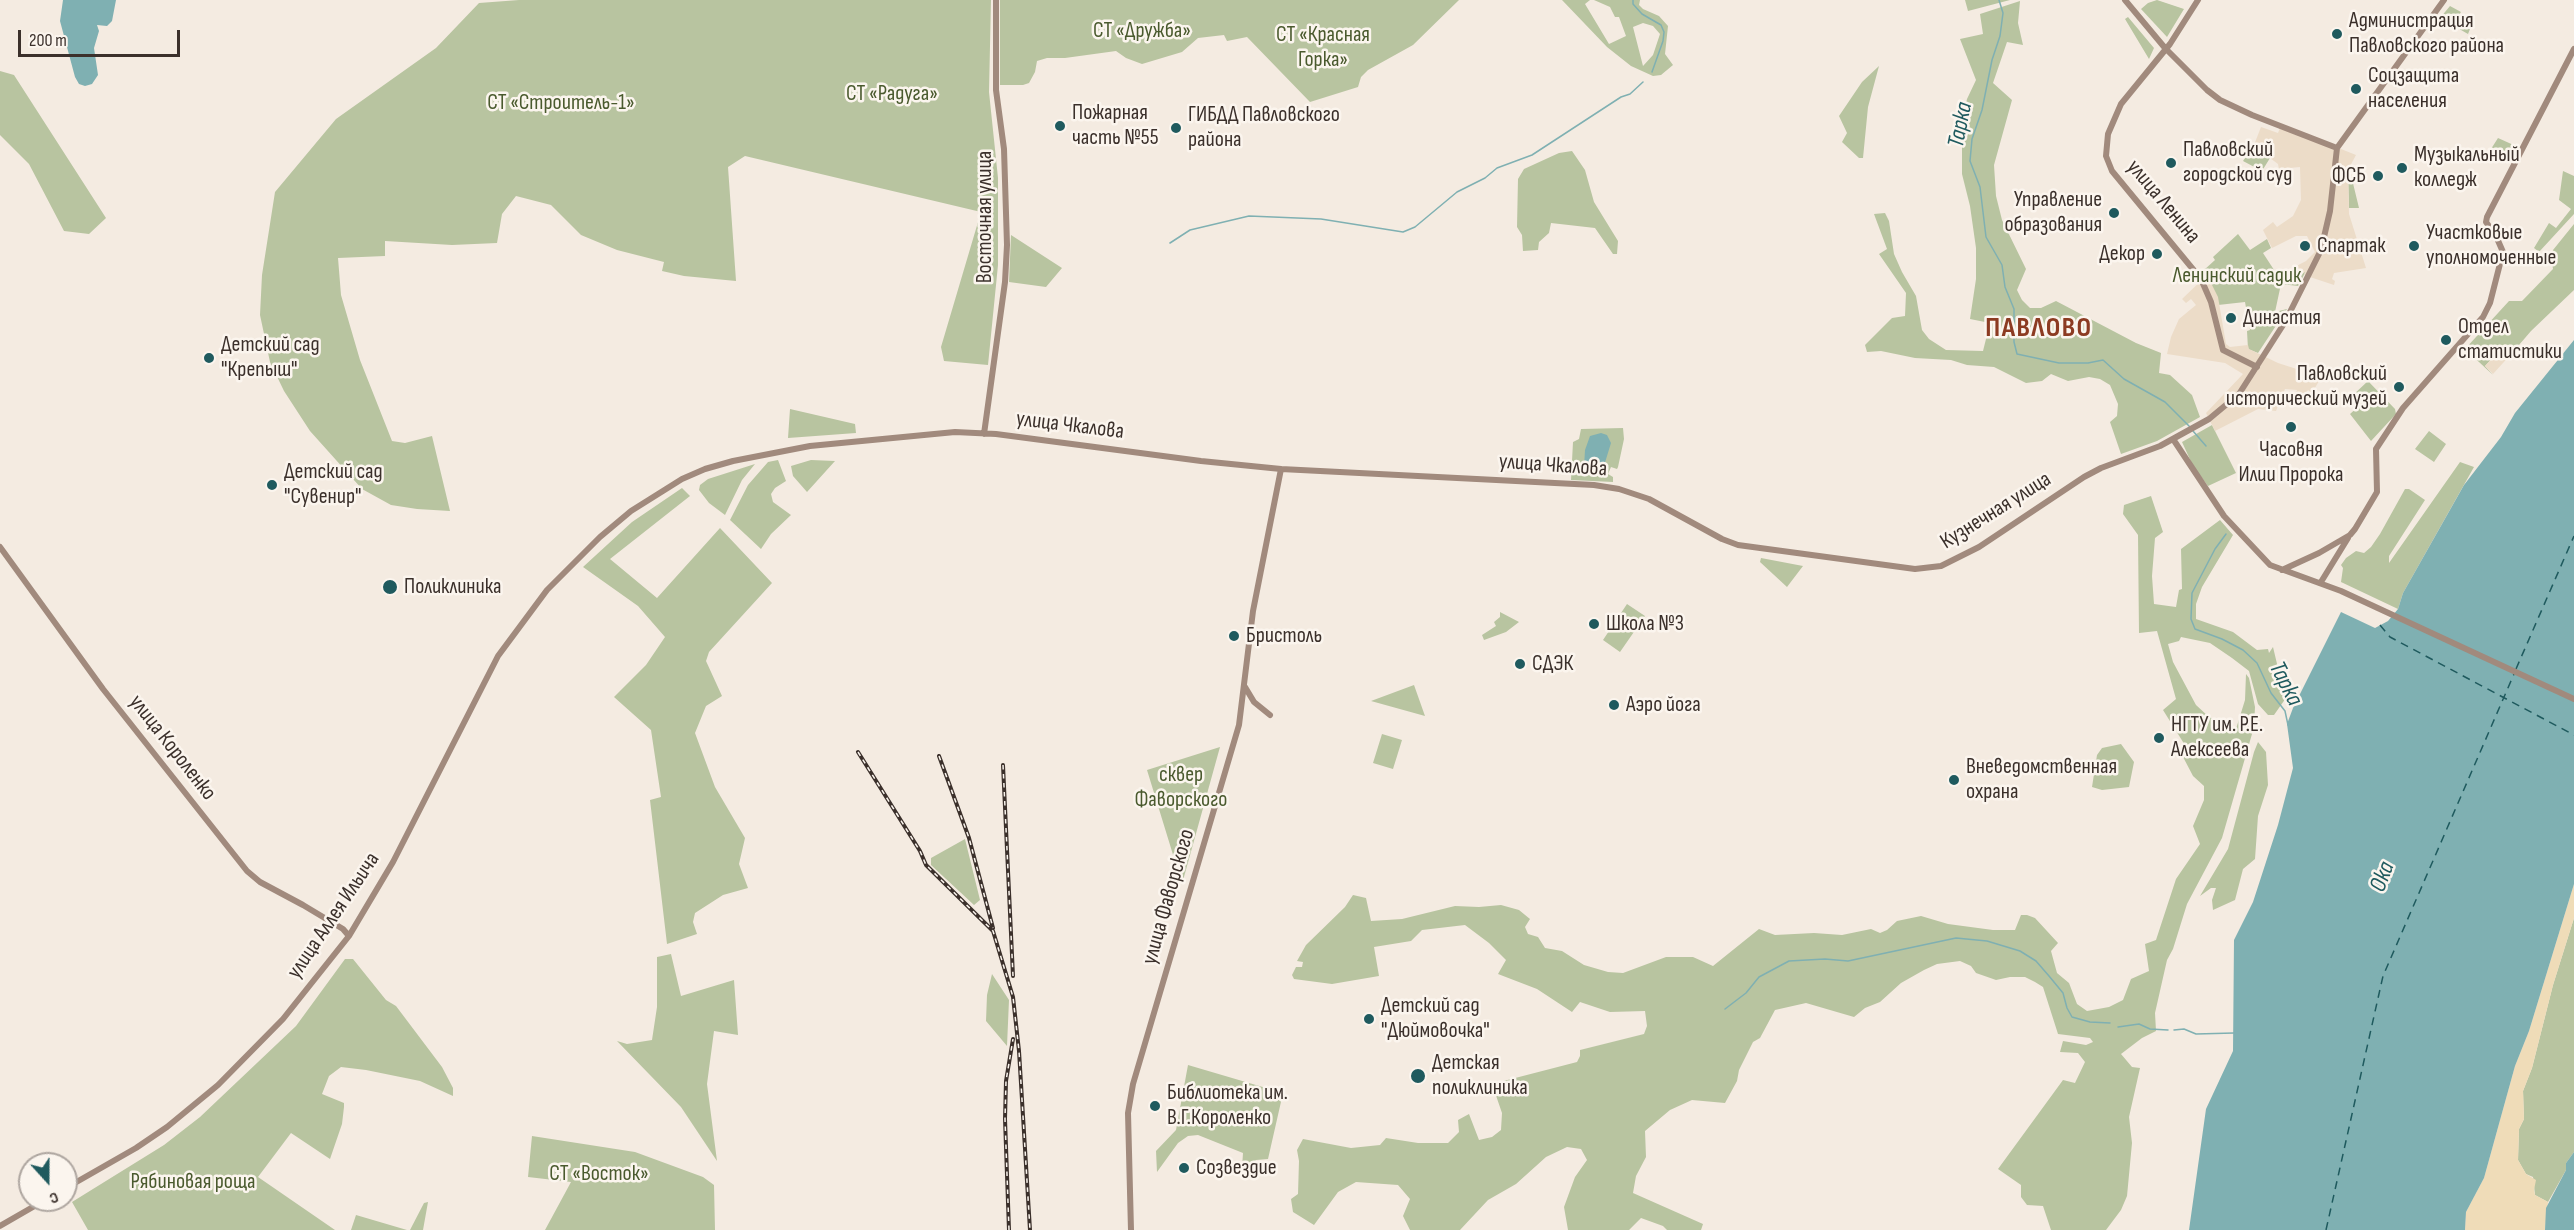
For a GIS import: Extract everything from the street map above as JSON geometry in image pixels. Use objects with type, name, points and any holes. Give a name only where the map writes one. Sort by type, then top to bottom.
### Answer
[{"type":"main road","name":"Восточная улица","points":[[984,434],[1005,282],[1007,245],[1004,149],[996,90],[996,0]]},
{"type":"main road","points":[[2125,0],[2165,48],[2220,100],[2246,113],[2337,148],[2444,0]]},
{"type":"main road","points":[[2165,48],[2198,0]]},
{"type":"main road","name":"улица Ленина","points":[[2165,48],[2121,104],[2108,134],[2106,156],[2112,171],[2192,265],[2201,279],[2211,302],[2223,350],[2257,367]]},
{"type":"main road","points":[[2321,582],[2377,492],[2376,449],[2403,408],[2483,316],[2490,303],[2503,252],[2486,222],[2507,175],[2574,49]]},
{"type":"main road","name":"Кузнечная улица","points":[[1632,493],[1658,502],[1738,546],[1916,569],[1929,569],[1958,558],[1979,547],[2101,468],[2173,439],[2209,420],[2239,394],[2290,315],[2309,276],[2326,233],[2337,148]]},
{"type":"main road","name":"улица Чкалова","points":[[547,590],[600,537],[631,511],[666,488],[705,469],[733,460],[810,446],[955,432],[1281,469],[1594,486],[1632,493]]},
{"type":"main road","points":[[2173,439],[2224,516],[2263,559],[2282,570],[2321,582],[2391,613],[2574,699]]},
{"type":"main road","name":"улица Фаворского","points":[[1131,1230],[1128,1113],[1133,1084],[1239,725],[1253,610],[1281,469]]},
{"type":"main road","points":[[2282,570],[2319,553],[2350,535]]},
{"type":"main road","name":"улица Короленко","points":[[0,547],[103,689],[247,871],[260,882],[343,929],[349,936]]},
{"type":"main road","name":"улица Аллея Ильича","points":[[78,1181],[136,1148],[167,1127],[218,1085],[283,1019],[349,936],[393,862],[498,657],[547,590]]},
{"type":"main road","points":[[1245,687],[1254,702],[1270,715]]},
{"type":"main road","points":[[0,1226],[24,1212]]},
{"type":"green space","points":[[519,0],[991,0],[989,92],[998,178],[998,265],[988,365],[944,361],[941,347],[981,212],[745,156],[728,167],[736,281],[684,276],[662,271],[664,262],[617,250],[581,235],[551,205],[516,196],[502,214],[497,243],[452,245],[385,241],[385,256],[338,258],[341,295],[360,360],[392,441],[405,443],[432,436],[450,511],[391,505],[362,489],[310,431],[284,391],[270,362],[260,315],[262,275],[275,192],[336,119],[436,48],[479,3]]},
{"type":"green space","points":[[1000,0],[1459,0],[1413,45],[1368,70],[1361,77],[1358,87],[1310,102],[1247,37],[1227,41],[1224,35],[1198,38],[1182,52],[1142,64],[1116,51],[1065,58],[1047,58],[1037,61],[1035,72],[1029,83],[1000,85]]},
{"type":"green space","points":[[1562,0],[1590,0],[1585,4],[1609,44],[1626,36],[1619,17],[1615,17],[1610,7],[1594,0],[1640,0],[1639,5],[1643,9],[1659,16],[1668,26],[1665,54],[1673,65],[1661,75],[1653,76],[1631,66],[1607,47]],"holes":[[[1643,23],[1653,26],[1660,34],[1653,55],[1643,66],[1633,27]]]},
{"type":"green space","points":[[1965,0],[2010,0],[1968,11]]},
{"type":"green space","points":[[2157,0],[2184,9],[2167,37],[2141,9]]},
{"type":"green space","points":[[2020,1],[2018,23],[2023,45],[2007,42],[1993,83],[2012,100],[1994,165],[1996,196],[2002,220],[2026,269],[2017,290],[2022,300],[2030,308],[2041,308],[2056,301],[2136,343],[2161,353],[2159,373],[2170,375],[2192,395],[2200,417],[2157,441],[2121,454],[2110,422],[2117,416],[2118,404],[2110,385],[2100,379],[2089,377],[2068,381],[2051,374],[2042,381],[2026,383],[1994,367],[1967,365],[1951,360],[1915,358],[1881,351],[1867,352],[1865,345],[1892,318],[1905,316],[1906,293],[1879,254],[1887,249],[1874,214],[1885,213],[1889,221],[1894,254],[1916,296],[1922,330],[1929,339],[1946,350],[1983,351],[1990,323],[1970,319],[1976,279],[1976,248],[1970,206],[1962,174],[1962,120],[1967,99],[1976,80],[1960,39],[1983,34],[1980,14]]},
{"type":"green space","points":[[2450,6],[2461,12],[2456,19],[2470,29],[2468,34],[2440,18]]},
{"type":"green space","points":[[2128,17],[2154,48],[2149,59],[2125,19]]},
{"type":"green space","points":[[1879,66],[1868,107],[1863,158],[1859,158],[1842,142],[1847,133],[1839,116],[1862,82]]},
{"type":"green space","points":[[0,71],[14,75],[106,218],[89,234],[64,231],[29,164],[0,135]]},
{"type":"green space","points":[[2498,138],[2518,147],[2512,162],[2491,149]]},
{"type":"green space","points":[[2254,145],[2271,151],[2270,158],[2262,171],[2243,161]]},
{"type":"green space","points":[[1572,151],[1585,170],[1594,202],[1618,241],[1617,254],[1613,254],[1595,228],[1551,223],[1549,233],[1539,242],[1538,250],[1523,251],[1522,235],[1517,227],[1518,179],[1524,169],[1559,153]]},
{"type":"green space","points":[[2348,170],[2351,175],[2359,208],[2349,208]]},
{"type":"green space","points":[[2563,171],[2574,176],[2574,214],[2539,252],[2534,248],[2549,223],[2556,228],[2571,209],[2559,200]]},
{"type":"green space","points":[[2574,224],[2574,290],[2531,331],[2513,352],[2505,345],[2485,366],[2493,375],[2465,349],[2509,301],[2522,301],[2553,269],[2551,256],[2553,250]]},
{"type":"green space","name":"Ленинский садик","points":[[2238,234],[2250,250],[2267,239],[2271,248],[2263,253],[2278,276],[2285,272],[2290,280],[2306,271],[2298,286],[2281,284],[2275,312],[2287,309],[2258,353],[2248,349],[2247,331],[2250,330],[2245,302],[2218,305],[2204,270],[2215,260],[2213,257]]},
{"type":"green space","points":[[1011,235],[1062,268],[1046,287],[1009,282]]},
{"type":"green space","points":[[2368,381],[2395,409],[2396,414],[2371,441],[2350,414],[2360,405],[2352,396]]},
{"type":"green space","points":[[790,409],[855,424],[856,433],[788,438]]},
{"type":"green space","points":[[2212,425],[2236,473],[2208,486],[2193,466],[2182,442]]},
{"type":"green space","points":[[1623,428],[1624,439],[1618,467],[1617,469],[1611,467],[1608,474],[1613,477],[1613,482],[1571,480],[1573,442],[1579,439],[1581,429]]},
{"type":"green space","points":[[2429,431],[2446,444],[2434,462],[2415,449]]},
{"type":"green space","points":[[778,460],[786,481],[775,488],[771,494],[773,502],[791,515],[771,534],[761,549],[730,520],[748,485],[768,462]]},
{"type":"green space","points":[[811,460],[835,461],[807,492],[793,476],[791,466]]},
{"type":"green space","points":[[2460,462],[2474,467],[2403,593],[2398,609],[2341,582],[2343,568],[2341,565],[2346,558],[2356,551],[2364,553],[2371,547],[2405,489],[2409,489],[2425,500],[2389,556],[2389,563]]},
{"type":"green space","points":[[755,464],[742,480],[725,515],[709,503],[699,490],[700,485],[708,479]]},
{"type":"green space","points":[[682,488],[690,496],[610,559],[657,598],[720,528],[772,583],[709,652],[706,661],[722,696],[706,706],[695,733],[715,787],[745,838],[739,864],[748,888],[723,895],[695,913],[693,922],[697,934],[667,944],[650,800],[661,797],[651,730],[614,697],[646,665],[665,637],[638,606],[583,567],[632,522]]},
{"type":"green space","points":[[2151,496],[2163,532],[2155,538],[2152,576],[2154,604],[2176,607],[2179,590],[2182,589],[2181,549],[2220,520],[2233,535],[2202,587],[2196,604],[2196,619],[2233,632],[2257,650],[2268,649],[2269,653],[2273,647],[2283,689],[2288,695],[2274,715],[2268,715],[2258,704],[2249,671],[2232,658],[2210,643],[2181,637],[2179,641],[2168,644],[2173,662],[2196,705],[2209,717],[2236,729],[2245,700],[2246,674],[2249,678],[2255,707],[2254,727],[2222,838],[2187,904],[2173,949],[2167,960],[2155,1013],[2156,1031],[2142,1038],[2121,1054],[2132,1067],[2140,1068],[2129,1117],[2132,1143],[2127,1196],[2121,1210],[2106,1230],[2051,1230],[2043,1206],[2027,1205],[2021,1197],[2021,1185],[1998,1169],[2063,1080],[2075,1083],[2085,1062],[2078,1053],[2060,1052],[2063,1041],[2086,1045],[2093,1042],[2090,1038],[2058,1034],[2043,987],[2035,982],[2025,977],[1996,980],[1976,973],[1971,966],[1960,961],[1937,964],[1924,970],[1901,983],[1880,1002],[1865,1008],[1854,1017],[1806,1003],[1775,1010],[1760,1038],[1753,1042],[1725,1103],[1692,1100],[1670,1110],[1645,1131],[1646,1157],[1636,1176],[1633,1193],[1703,1224],[1701,1230],[1667,1230],[1663,1226],[1641,1218],[1629,1230],[1568,1230],[1564,1207],[1575,1177],[1587,1160],[1581,1149],[1567,1147],[1546,1157],[1516,1184],[1488,1200],[1460,1230],[1410,1230],[1403,1216],[1410,1199],[1398,1185],[1356,1182],[1338,1192],[1314,1225],[1293,1212],[1291,1199],[1298,1194],[1297,1150],[1303,1139],[1351,1148],[1380,1145],[1386,1138],[1418,1143],[1448,1143],[1459,1132],[1458,1120],[1469,1114],[1479,1140],[1492,1137],[1501,1130],[1502,1113],[1492,1084],[1577,1062],[1580,1050],[1644,1034],[1647,1026],[1645,1011],[1610,1012],[1580,1002],[1572,1012],[1537,989],[1498,974],[1506,960],[1489,943],[1465,925],[1422,930],[1411,941],[1374,947],[1379,976],[1332,984],[1294,979],[1292,975],[1296,967],[1302,967],[1303,962],[1297,961],[1306,945],[1345,907],[1353,895],[1366,898],[1371,921],[1402,919],[1455,906],[1501,905],[1519,910],[1530,919],[1525,927],[1528,934],[1538,937],[1545,948],[1562,951],[1584,965],[1608,972],[1623,973],[1666,957],[1693,957],[1713,966],[1759,929],[1775,935],[1814,933],[1842,935],[1871,929],[1880,933],[1897,921],[1921,916],[1948,924],[1993,930],[2015,930],[2021,915],[2027,915],[2035,918],[2058,943],[2051,951],[2057,973],[2069,983],[2077,1004],[2087,1011],[2109,1007],[2123,1000],[2131,979],[2149,971],[2145,944],[2156,940],[2176,879],[2200,844],[2193,826],[2204,800],[2204,786],[2193,776],[2182,755],[2183,742],[2163,710],[2176,699],[2157,631],[2139,633],[2138,535],[2123,514],[2124,505]]},
{"type":"green space","points":[[1761,558],[1803,566],[1787,587],[1760,562]]},
{"type":"green space","points":[[1627,604],[1645,616],[1620,652],[1603,640]]},
{"type":"green space","points":[[1500,612],[1519,622],[1506,632],[1484,640],[1482,635],[1496,626],[1494,622],[1500,617]]},
{"type":"green space","points":[[1414,685],[1425,716],[1371,701]]},
{"type":"green space","points":[[1382,734],[1402,740],[1393,769],[1373,763]]},
{"type":"green space","points":[[2258,742],[2266,752],[2268,785],[2258,816],[2255,859],[2243,869],[2235,900],[2213,910],[2212,900],[2216,888],[2211,888],[2200,896],[2228,849]]},
{"type":"green space","points":[[2121,744],[2134,762],[2129,787],[2102,790],[2092,787],[2097,755],[2102,748]]},
{"type":"green space","name":"сквер Фаворского","points":[[1220,747],[1182,884],[1147,770]]},
{"type":"green space","points":[[965,839],[980,900],[974,905],[931,865],[931,858]]},
{"type":"green space","points":[[2574,918],[2574,1152],[2566,1163],[2566,1170],[2548,1202],[2535,1195],[2533,1177],[2526,1174],[2518,1160],[2519,1129],[2524,1119],[2523,1091],[2532,1068],[2553,985]]},
{"type":"green space","points":[[671,954],[681,996],[734,980],[738,1035],[714,1031],[707,1084],[717,1161],[681,1107],[617,1041],[627,1044],[652,1040],[657,1007],[657,957]]},
{"type":"green space","name":"Рябиновая роща","points":[[345,959],[353,959],[386,1000],[396,1006],[442,1067],[453,1088],[453,1096],[420,1081],[341,1067],[329,1076],[322,1094],[344,1103],[342,1124],[330,1159],[291,1133],[258,1177],[335,1230],[88,1230],[78,1212],[78,1198],[164,1145],[200,1117],[296,1026]]},
{"type":"green space","points":[[992,974],[1009,1000],[1007,1046],[986,1021],[987,995]]},
{"type":"green space","points":[[1188,1065],[1283,1093],[1268,1159],[1256,1160],[1246,1171],[1242,1168],[1243,1153],[1198,1135],[1188,1136],[1178,1143],[1157,1172],[1156,1151],[1176,1130]]},
{"type":"green space","name":"СТ «Восток»","points":[[532,1136],[635,1152],[703,1177],[714,1185],[715,1230],[545,1230],[571,1182],[528,1177]]},
{"type":"green space","points":[[428,1202],[423,1230],[410,1230],[424,1203]]},
{"type":"green space","points":[[356,1215],[407,1230],[351,1230]]},
{"type":"sand","points":[[2574,884],[2574,918],[2553,985],[2532,1068],[2523,1091],[2524,1119],[2519,1129],[2518,1160],[2526,1174],[2536,1180],[2535,1195],[2548,1202],[2545,1230],[2465,1230],[2466,1212],[2484,1178],[2515,1066],[2529,1031]]},
{"type":"shaded area","points":[[2281,125],[2356,155],[2348,170],[2349,214],[2366,268],[2334,273],[2332,279],[2335,281],[2334,285],[2304,275],[2305,272],[2290,281],[2285,272],[2306,261],[2315,252],[2307,236],[2296,236],[2272,248],[2263,230],[2273,222],[2277,227],[2293,216],[2301,200],[2300,167],[2279,169],[2278,164],[2270,158],[2270,151],[2254,145],[2261,127],[2278,133]]},
{"type":"shaded area","points":[[2207,275],[2218,297],[2226,344],[2230,347],[2248,345],[2249,349],[2278,363],[2306,372],[2319,381],[2312,393],[2308,390],[2302,399],[2295,395],[2297,390],[2285,389],[2276,411],[2258,409],[2215,431],[2206,413],[2243,374],[2225,363],[2167,354],[2179,319],[2196,305],[2191,299],[2186,303],[2182,299]]},
{"type":"shaded area","points":[[2505,344],[2513,352],[2493,374],[2485,366]]},
{"type":"water","points":[[63,0],[116,0],[112,21],[107,26],[97,25],[99,31],[94,48],[98,75],[92,84],[85,86],[79,84],[75,77],[60,21]]},
{"type":"water","name":"Ока","points":[[2574,340],[2574,884],[2529,1031],[2515,1066],[2484,1178],[2466,1212],[2465,1230],[2189,1230],[2206,1109],[2233,1051],[2234,940],[2253,902],[2278,825],[2293,768],[2287,724],[2293,708],[2341,612],[2375,628],[2388,621],[2398,609],[2403,593],[2464,485],[2501,437],[2515,413]]},
{"type":"water","points":[[1601,433],[1607,435],[1611,443],[1603,469],[1592,473],[1584,467],[1585,450],[1590,436]]},
{"type":"water","points":[[2574,1152],[2574,1230],[2545,1230],[2546,1208],[2566,1170],[2566,1163]]},
{"type":"waterway","points":[[1633,0],[1633,4],[1642,14],[1661,25],[1664,32],[1652,72]]},
{"type":"waterway","name":"Тарка","points":[[1999,0],[2003,13],[2000,36],[1992,60],[1982,110],[1972,139],[1970,161],[1980,187],[1986,237],[2002,265],[2005,287],[2014,309],[2014,342],[2017,354],[2059,363],[2088,363],[2103,360],[2124,379],[2165,402],[2190,427]]},
{"type":"waterway","points":[[1170,243],[1190,230],[1249,216],[1321,219],[1403,232],[1415,227],[1457,192],[1485,178],[1497,168],[1532,155],[1621,97],[1630,94],[1643,82]]},
{"type":"waterway","name":"Тарка","points":[[2193,431],[2206,446]]},
{"type":"waterway","name":"Тарка","points":[[2226,534],[2215,549],[2192,593],[2191,619],[2195,629],[2243,650],[2257,663],[2271,693],[2285,711],[2288,725]]},
{"type":"waterway","points":[[1725,1009],[1746,993],[1759,977],[1789,961],[1825,959],[1848,961],[1956,938],[1987,941],[2020,951],[2036,961],[2063,993],[2072,1017],[2090,1022],[2110,1023]]},
{"type":"waterway","points":[[2118,1027],[2139,1024],[2150,1029],[2168,1030]]},
{"type":"waterway","points":[[2174,1030],[2184,1029],[2196,1034],[2234,1033]]},
{"type":"ferry route","points":[[2516,669],[2574,536]]},
{"type":"ferry route","points":[[2380,625],[2390,637],[2574,735]]},
{"type":"ferry route","points":[[2326,1230],[2383,976],[2514,674]]},
{"type":"railway","points":[[858,752],[920,851],[926,865],[993,931],[1013,997],[1019,1051],[1030,1230]]},
{"type":"railway","points":[[939,756],[969,838],[993,928]]},
{"type":"railway","points":[[1003,765],[1013,976]]},
{"type":"railway","points":[[1009,1230],[1005,1119],[1006,1081],[1013,1039]]},
{"type":"place","name":"Администрация Павловского района","points":[[2337,34]]},
{"type":"place","name":"Соцзащита населения","points":[[2356,89]]},
{"type":"place","name":"Пожарная часть №55","points":[[1060,126]]},
{"type":"place","name":"ГИБДД Павловского района","points":[[1176,128]]},
{"type":"place","name":"Павловский городской суд","points":[[2171,163]]},
{"type":"place","name":"Музыкальный колледж","points":[[2402,168]]},
{"type":"place","name":"ФСБ","points":[[2378,176]]},
{"type":"place","name":"Управление образования","points":[[2114,213]]},
{"type":"place","name":"Спартак","points":[[2305,246]]},
{"type":"place","name":"Участковые уполномоченные","points":[[2414,246]]},
{"type":"place","name":"Декор","points":[[2157,254]]},
{"type":"place","name":"Династия","points":[[2231,318]]},
{"type":"place","name":"Отдел статистики","points":[[2446,340]]},
{"type":"place","name":"Детский сад \"Крепыш\"","points":[[209,358]]},
{"type":"place","name":"Павловский исторический музей","points":[[2399,387]]},
{"type":"place","name":"Часовня Илии Пророка","points":[[2291,427]]},
{"type":"place","name":"Детский сад \"Сувенир\"","points":[[272,485]]},
{"type":"place","name":"Поликлиника","points":[[390,587]]},
{"type":"place","name":"Школа №3","points":[[1594,624]]},
{"type":"place","name":"Бристоль","points":[[1234,636]]},
{"type":"place","name":"СДЭК","points":[[1520,664]]},
{"type":"place","name":"Аэро йога","points":[[1614,705]]},
{"type":"place","name":"НГТУ им. Р.Е. Алексеева","points":[[2159,738]]},
{"type":"place","name":"Вневедомственная охрана","points":[[1954,780]]},
{"type":"place","name":"Детский сад \"Дюймовочка\"","points":[[1369,1019]]},
{"type":"place","name":"Детская поликлиника","points":[[1418,1076]]},
{"type":"place","name":"Библиотека им. В.Г.Короленко","points":[[1155,1106]]},
{"type":"place","name":"Созвездие","points":[[1184,1168]]},
{"type":"district","name":"ПАВЛОВО","points":[[2039,329]]},
{"type":"park label","name":"СТ «Дружба»","points":[[1142,31]]},
{"type":"park label","name":"СТ «Красная Горка»","points":[[1323,48]]},
{"type":"park label","name":"СТ «Радуга»","points":[[892,94]]},
{"type":"park label","name":"СТ «Строитель-1»","points":[[561,103]]}]
